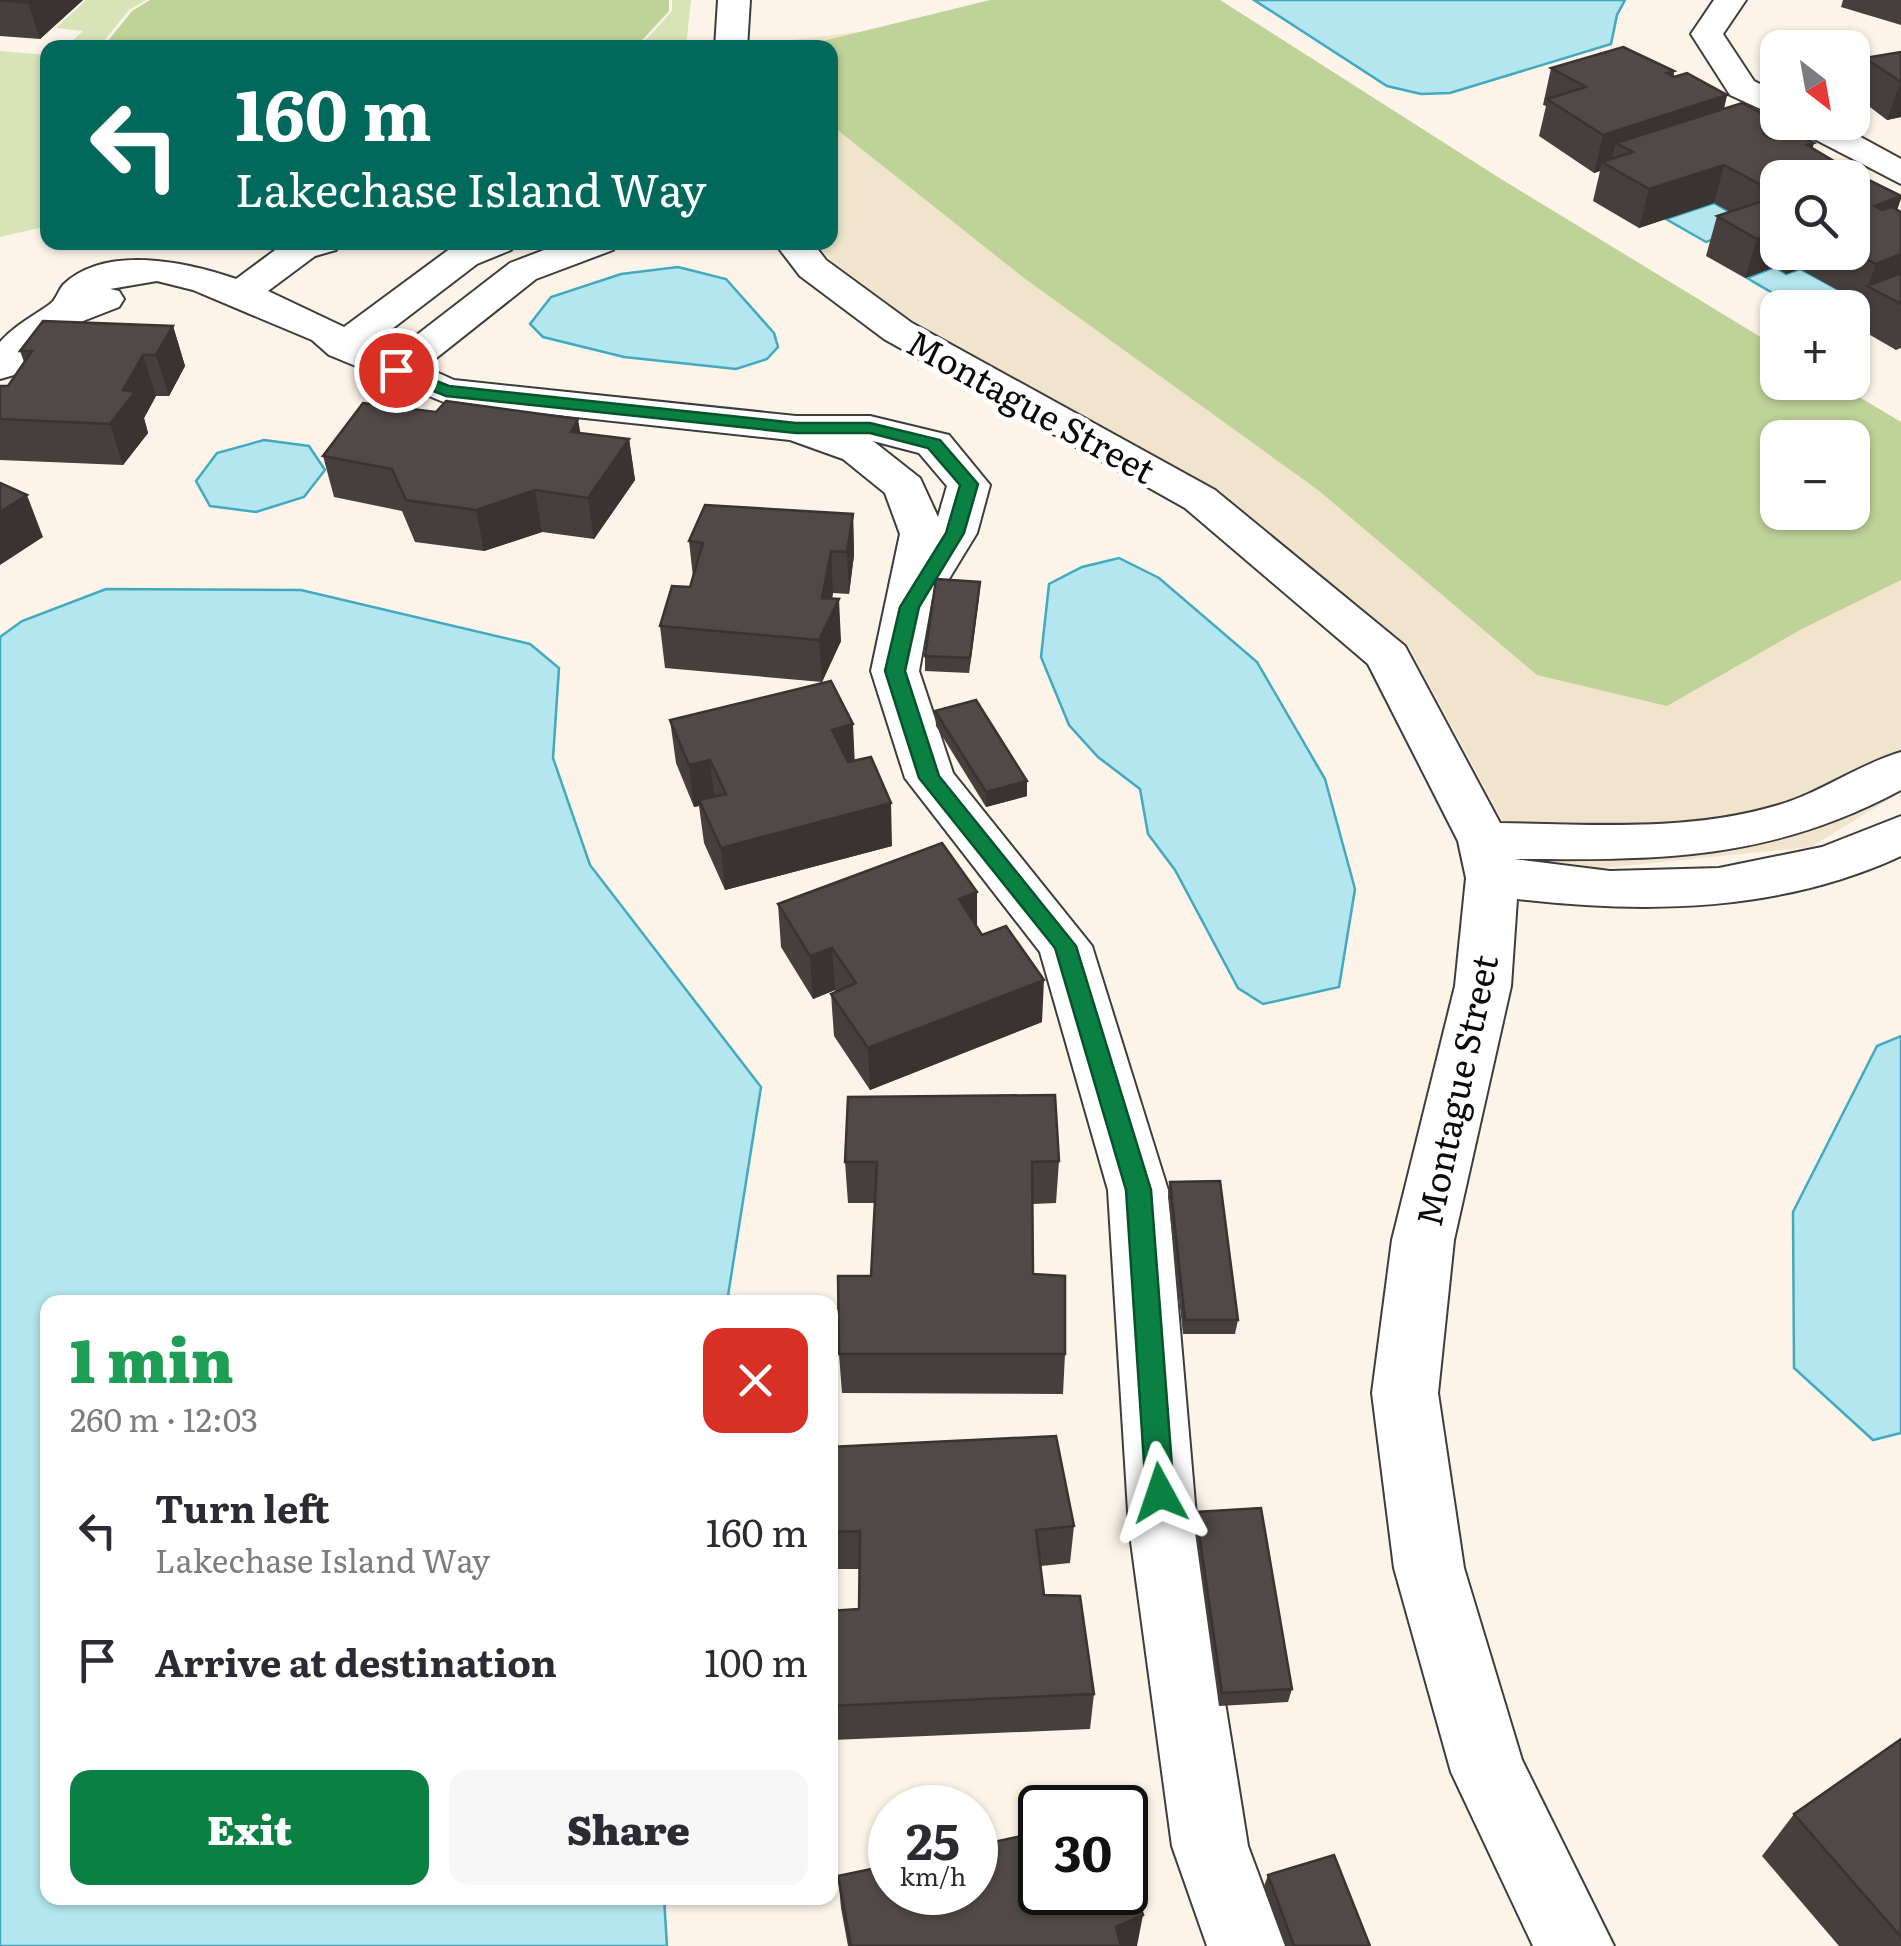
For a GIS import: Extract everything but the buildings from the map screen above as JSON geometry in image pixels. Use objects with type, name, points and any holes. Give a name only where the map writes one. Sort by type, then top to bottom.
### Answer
[{"type":"street","points":[[732,40],[734,0]]},
{"type":"street","points":[[1730,0],[1707,34],[1742,88],[1760,98]]},
{"type":"street","points":[[1840,140],[1901,173]]},
{"type":"street","points":[[229,250],[237,262],[240,291],[304,346],[343,347],[446,391],[796,428],[870,428],[934,444],[969,484],[955,533],[910,607]]},
{"type":"street","points":[[0,367],[26,333],[69,307],[108,298],[240,291],[299,250]]},
{"type":"street","points":[[466,250],[495,256],[540,250]]},
{"type":"street","name":"Montague Street","points":[[799,250],[814,268],[898,331],[1200,498],[1388,656],[1488,860],[1483,986],[1423,1240],[1405,1392],[1430,1568],[1488,1772],[1575,1946]]},
{"type":"street","points":[[343,347],[495,256]]},
{"type":"street","points":[[396,370],[495,256]]},
{"type":"street","points":[[796,428],[858,450],[905,487],[922,534],[895,671],[930,778],[1065,946],[1138,1190],[1163,1527],[1210,1846],[1246,1946]]},
{"type":"street","points":[[1488,860],[1629,841],[1709,835],[1824,808],[1901,769]]},
{"type":"street","points":[[1488,860],[1626,894],[1740,886],[1840,861],[1901,834]]},
{"type":"street","points":[[1709,835],[1740,886]]},
{"type":"shaded area","points":[[1126,0],[1760,426],[1760,530],[1870,530],[1870,507],[1901,499],[1901,792],[1811,847],[1523,876],[1515,844],[1409,647],[1220,491],[915,323],[822,250],[838,250],[838,40],[792,40]]},
{"type":"green space","points":[[86,0],[146,0],[129,10],[105,40],[73,40],[83,31],[56,28]]},
{"type":"green space","points":[[150,0],[669,0],[669,11],[642,40],[109,40],[132,11]]},
{"type":"green space","points":[[672,0],[691,0],[687,40],[645,40],[672,11]]},
{"type":"green space","points":[[990,0],[1220,0],[1501,179],[1760,337],[1760,400],[1864,400],[1901,422],[1901,580],[1800,630],[1667,706],[1537,675],[1318,490],[1024,278],[838,130],[838,40],[827,40]]},
{"type":"green space","points":[[0,51],[40,54],[40,228],[0,237]]},
{"type":"water","points":[[1254,0],[1625,0],[1617,15],[1611,44],[1450,93],[1421,94],[1387,86]]},
{"type":"water","points":[[1714,203],[1753,226],[1706,242],[1666,219]]},
{"type":"water","points":[[678,267],[726,279],[774,333],[778,347],[767,359],[736,369],[624,357],[543,337],[530,324],[551,297],[621,274]]},
{"type":"water","points":[[1767,270],[1786,274],[1802,270],[1839,290],[1769,290],[1747,278]]},
{"type":"water","points":[[264,440],[309,446],[325,470],[304,497],[256,512],[210,506],[196,481],[217,453]]},
{"type":"water","points":[[1119,558],[1159,578],[1257,662],[1325,779],[1355,889],[1339,987],[1263,1004],[1238,988],[1175,870],[1148,834],[1140,789],[1098,757],[1069,725],[1041,657],[1049,584],[1082,567]]},
{"type":"water","points":[[106,589],[301,590],[530,644],[559,668],[553,758],[590,865],[761,1087],[728,1295],[40,1295],[40,1905],[664,1905],[667,1946],[0,1946],[0,637],[22,621]]},
{"type":"water","points":[[1901,1036],[1901,1433],[1873,1440],[1794,1368],[1793,1212],[1877,1046]]},
{"type":"route","points":[[396,370],[446,391],[796,428],[870,428],[934,444],[969,484],[955,533],[910,607],[895,671],[930,778],[1065,946],[1138,1190],[1160,1493]]}]
